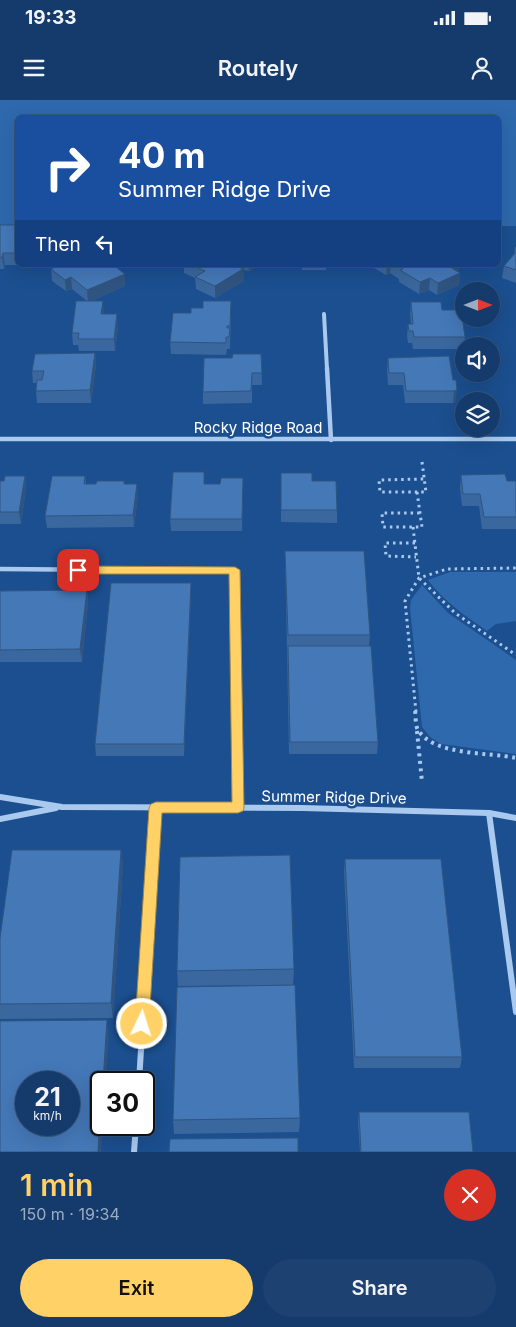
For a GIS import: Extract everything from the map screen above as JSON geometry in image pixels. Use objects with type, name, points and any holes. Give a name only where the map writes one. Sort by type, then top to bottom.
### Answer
[{"type":"street","points":[[324,314],[330,440]]},
{"type":"street","name":"Rocky Ridge Road","points":[[0,439],[516,439]]},
{"type":"street","points":[[0,569],[235,570],[238,808]]},
{"type":"street","name":"Summer Ridge Drive","points":[[0,797],[62,807],[488,813],[516,818]]},
{"type":"street","name":"Summer Ridge Drive","points":[[0,820],[62,807]]},
{"type":"street","points":[[140,1071],[156,808]]},
{"type":"street","points":[[488,813],[516,1012]]},
{"type":"street","points":[[134,1152],[135,1136]]},
{"type":"path","points":[[422,462],[426,492],[380,492],[379,480],[424,479]]},
{"type":"path","points":[[417,492],[420,513],[422,527],[383,527],[382,513],[420,513]]},
{"type":"path","points":[[413,527],[419,578],[455,613],[516,655]]},
{"type":"path","points":[[415,543],[385,543],[386,556],[416,556]]},
{"type":"path","points":[[422,782],[405,601],[419,578],[446,570],[516,568]]},
{"type":"path","points":[[417,728],[428,742],[446,749],[516,758]]},
{"type":"shaded area","points":[[0,100],[516,100],[516,226],[501,226],[501,115],[15,115],[15,227],[0,227]]},
{"type":"shaded area","points":[[450,572],[516,572],[516,621],[496,624],[487,631],[463,614],[448,602],[428,580]]},
{"type":"shaded area","points":[[422,585],[448,613],[516,660],[516,754],[441,744],[430,737],[422,727],[410,608],[411,600]]},
{"type":"building","points":[[0,225],[15,225],[15,253],[3,253],[0,258]]},
{"type":"building","points":[[516,252],[516,270],[504,266]]},
{"type":"building","points":[[56,267],[116,267],[125,274],[87,290],[71,277],[65,280],[51,269]]},
{"type":"building","points":[[196,267],[238,267],[243,269],[215,286],[195,277],[205,271]]},
{"type":"building","points":[[400,267],[450,267],[460,273],[438,283],[430,278],[420,282],[400,270],[403,269]]},
{"type":"building","points":[[76,301],[103,301],[101,314],[117,314],[114,339],[78,339],[79,333],[72,333]]},
{"type":"building","points":[[203,301],[231,301],[230,326],[227,326],[227,328],[230,328],[229,337],[226,337],[226,343],[170,342],[173,313],[191,313],[191,308],[203,308]]},
{"type":"building","points":[[411,302],[441,302],[442,310],[455,310],[455,328],[464,328],[465,337],[414,337],[413,331],[409,331],[408,324],[413,324]]},
{"type":"building","points":[[95,353],[90,390],[36,391],[37,380],[42,380],[44,371],[32,371],[35,354]]},
{"type":"building","points":[[233,354],[261,354],[262,373],[252,373],[251,391],[203,392],[204,358],[232,358]]},
{"type":"building","points":[[449,356],[453,380],[456,382],[457,390],[406,391],[404,373],[389,373],[388,358]]},
{"type":"building","points":[[173,472],[204,472],[204,484],[220,484],[221,478],[243,478],[242,519],[170,519]]},
{"type":"building","points":[[281,473],[312,473],[312,481],[336,481],[337,510],[281,510]]},
{"type":"building","points":[[505,474],[507,481],[516,481],[516,517],[484,517],[480,494],[463,494],[461,475]]},
{"type":"building","points":[[5,476],[25,476],[19,512],[0,512],[0,481],[4,481]]},
{"type":"building","points":[[52,476],[85,476],[84,484],[96,484],[97,481],[124,481],[124,484],[137,484],[133,515],[45,516]]},
{"type":"building","points":[[285,551],[364,551],[370,635],[288,635]]},
{"type":"building","points":[[111,583],[191,583],[184,744],[95,744]]},
{"type":"building","points":[[87,590],[80,649],[0,650],[0,591]]},
{"type":"building","points":[[288,646],[371,646],[378,742],[290,742]]},
{"type":"building","points":[[12,850],[121,850],[111,1003],[0,1004],[0,938]]},
{"type":"building","points":[[290,855],[294,969],[177,971],[180,857]]},
{"type":"building","points":[[345,859],[441,859],[462,1057],[355,1057]]},
{"type":"building","points":[[295,985],[300,1118],[173,1120],[177,987]]},
{"type":"building","points":[[107,1020],[104,1071],[90,1071],[90,1136],[99,1136],[98,1152],[0,1152],[0,1021]]},
{"type":"building","points":[[359,1112],[469,1112],[473,1152],[361,1152]]},
{"type":"building","points":[[298,1138],[298,1152],[169,1152],[170,1139]]},
{"type":"route","points":[[78,570],[235,570],[238,808],[156,808],[142,1024]]}]
